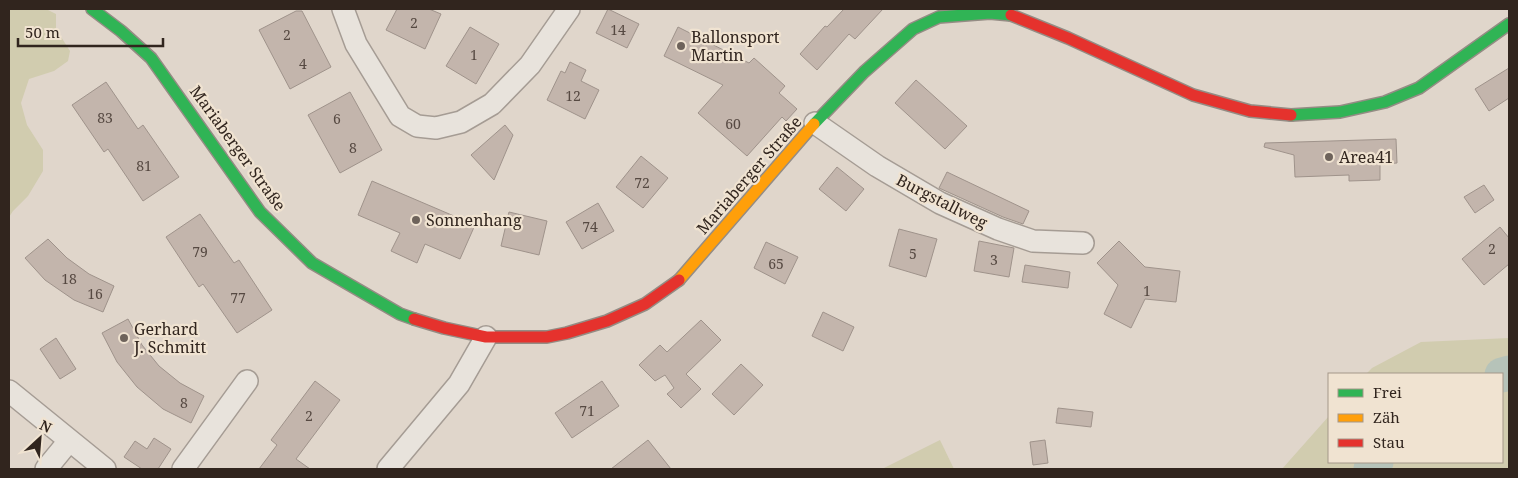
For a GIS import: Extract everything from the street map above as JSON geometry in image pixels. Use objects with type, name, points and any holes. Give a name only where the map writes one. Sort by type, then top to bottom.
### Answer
[{"type":"street","name":"Mariaberger Straße","points":[[93,9],[151,58],[260,212],[312,263],[400,314],[444,328],[486,337],[547,337],[567,333],[607,321],[645,304],[683,277],[815,123],[864,72],[913,29],[939,17],[968,11],[1014,16],[1068,38],[1193,95],[1250,111],[1288,115],[1340,112],[1385,102],[1419,88],[1509,24]]},
{"type":"street","points":[[342,9],[356,44],[400,116],[417,126],[436,128],[461,122],[492,104],[530,66],[570,9]]},
{"type":"street","name":"Burgstallweg","points":[[815,123],[877,166],[940,204],[998,229],[1033,241],[1084,243]]},
{"type":"street","points":[[388,469],[459,384],[486,337]]},
{"type":"street","points":[[183,469],[247,380]]},
{"type":"street","points":[[9,391],[105,469]]},
{"type":"street","points":[[46,469],[69,441]]},
{"type":"shaded area","points":[[9,9],[46,9],[56,14],[56,29],[70,51],[68,61],[54,71],[29,79],[21,103],[27,125],[43,150],[43,171],[28,196],[9,217]]},
{"type":"shaded area","points":[[1509,338],[1509,469],[1282,469],[1328,417],[1328,463],[1503,463],[1503,373],[1367,373],[1372,368],[1421,342]]},
{"type":"shaded area","points":[[940,440],[954,469],[882,469]]},
{"type":"building","points":[[397,9],[429,9],[441,14],[425,49],[386,30]]},
{"type":"building","points":[[608,9],[639,24],[627,48],[596,33]]},
{"type":"building","points":[[844,9],[883,9],[855,39],[849,34],[817,70],[800,54],[825,26],[827,27]]},
{"type":"building","points":[[296,11],[302,11],[331,67],[290,89],[259,30]]},
{"type":"building","points":[[470,27],[499,44],[476,84],[446,66]]},
{"type":"building","points":[[678,27],[749,63],[754,58],[785,86],[779,93],[797,109],[786,121],[782,117],[747,156],[698,113],[723,85],[664,56]]},
{"type":"building","points":[[570,62],[586,70],[581,81],[599,90],[585,119],[547,100],[561,71],[565,73]]},
{"type":"building","points":[[1509,68],[1509,98],[1489,111],[1475,89]]},
{"type":"building","points":[[916,80],[967,126],[945,149],[895,103]]},
{"type":"building","points":[[106,82],[138,129],[143,125],[179,177],[143,201],[108,149],[104,152],[72,105]]},
{"type":"building","points":[[350,92],[382,150],[340,173],[308,115]]},
{"type":"building","points":[[505,125],[513,135],[494,180],[471,155]]},
{"type":"building","points":[[1396,139],[1397,163],[1380,164],[1380,180],[1349,181],[1349,175],[1295,177],[1294,155],[1264,147],[1265,143]]},
{"type":"building","points":[[641,156],[668,178],[643,208],[616,187]]},
{"type":"building","points":[[837,167],[864,189],[846,211],[819,189]]},
{"type":"building","points":[[947,172],[1029,211],[1023,224],[939,188]]},
{"type":"building","name":"Sonnenhang","points":[[372,181],[475,225],[460,259],[425,244],[417,263],[391,251],[400,233],[358,215]]},
{"type":"building","points":[[1484,185],[1494,200],[1475,213],[1464,197]]},
{"type":"building","points":[[598,203],[614,231],[582,249],[566,222]]},
{"type":"building","points":[[509,212],[547,221],[539,255],[501,246]]},
{"type":"building","points":[[200,214],[234,263],[239,260],[272,310],[237,333],[203,284],[199,287],[166,237]]},
{"type":"building","points":[[1500,227],[1509,238],[1509,264],[1484,285],[1462,259]]},
{"type":"building","points":[[899,229],[937,239],[926,277],[889,266]]},
{"type":"building","points":[[48,239],[67,258],[89,274],[114,286],[103,312],[74,300],[45,280],[25,258]]},
{"type":"building","points":[[979,241],[1014,248],[1009,277],[974,271]]},
{"type":"building","points":[[1119,241],[1145,267],[1180,271],[1176,302],[1145,299],[1131,328],[1104,314],[1118,285],[1097,263]]},
{"type":"building","points":[[766,242],[798,257],[785,284],[754,268]]},
{"type":"building","points":[[1025,265],[1070,272],[1068,288],[1022,282]]},
{"type":"building","points":[[823,312],[854,327],[843,351],[812,336]]},
{"type":"building","points":[[128,319],[142,345],[159,366],[180,383],[204,396],[191,423],[163,409],[137,387],[117,362],[102,333]]},
{"type":"building","points":[[701,320],[721,340],[686,374],[701,389],[681,408],[667,394],[674,388],[665,375],[655,381],[639,365],[660,345],[667,352]]},
{"type":"building","points":[[56,338],[76,369],[60,379],[40,349]]},
{"type":"building","points":[[741,364],[763,385],[734,415],[712,394]]},
{"type":"building","points":[[315,381],[340,400],[296,459],[310,469],[259,469],[277,445],[271,440]]},
{"type":"building","points":[[602,381],[619,406],[572,438],[555,413]]},
{"type":"building","points":[[1058,408],[1093,412],[1091,427],[1056,423]]},
{"type":"building","points":[[154,438],[171,449],[158,469],[142,469],[124,457],[135,441],[147,449]]},
{"type":"building","points":[[648,440],[671,469],[611,469]]},
{"type":"building","points":[[1045,440],[1048,463],[1033,465],[1030,442]]},
{"type":"waterway","points":[[1503,375],[1509,373]]},
{"type":"waterway","points":[[1371,469],[1375,463]]},
{"type":"traffic: fast","points":[[92,9],[121,31],[151,58],[260,212],[312,263],[400,314],[414,319]]},
{"type":"traffic: fast","points":[[814,124],[864,72],[913,29],[939,17],[990,13],[1011,15]]},
{"type":"traffic: fast","points":[[1291,115],[1340,112],[1385,102],[1419,88],[1509,24]]},
{"type":"traffic: slow","points":[[679,280],[814,124]]},
{"type":"traffic: jam","points":[[1011,15],[1068,38],[1193,95],[1250,111],[1291,115]]},
{"type":"traffic: jam","points":[[414,319],[486,337],[547,337],[607,321],[645,304],[679,280]]},
{"type":"place","name":"Ballonsport Martin","points":[[681,46]]},
{"type":"place","name":"Area41","points":[[1329,157]]},
{"type":"place","name":"Sonnenhang","points":[[416,220]]},
{"type":"place","name":"Gerhard J. Schmitt","points":[[124,338]]}]
